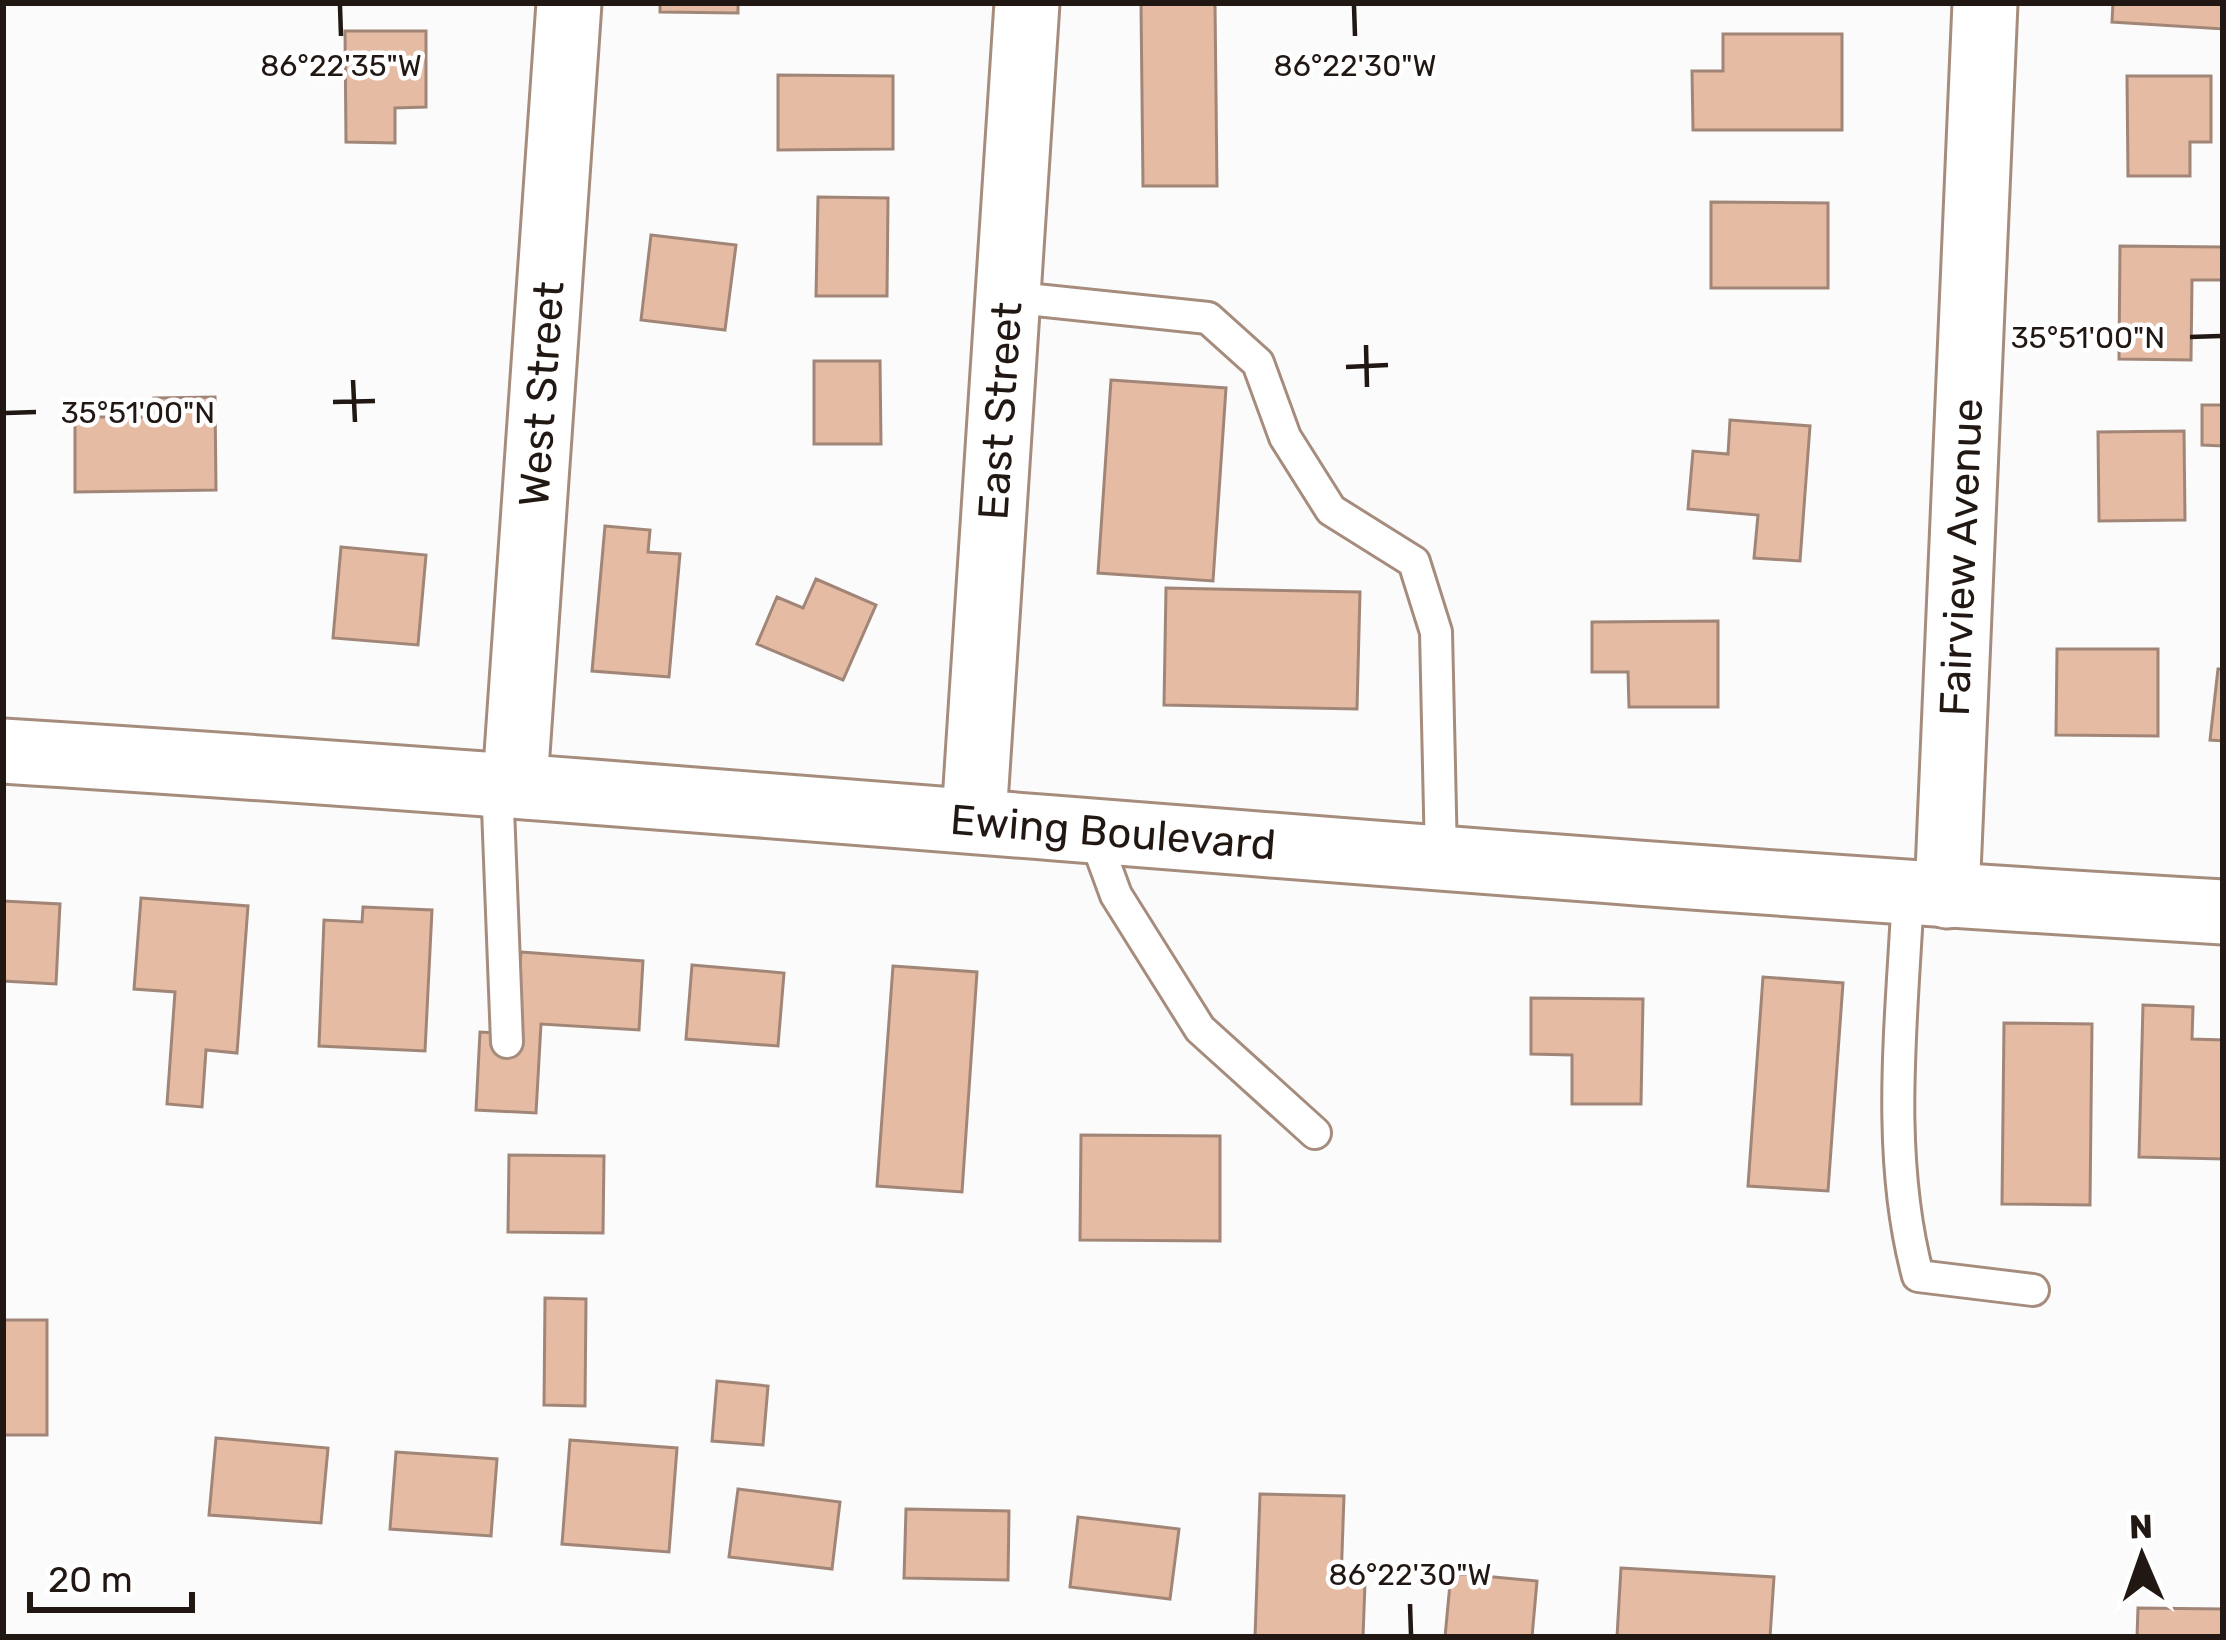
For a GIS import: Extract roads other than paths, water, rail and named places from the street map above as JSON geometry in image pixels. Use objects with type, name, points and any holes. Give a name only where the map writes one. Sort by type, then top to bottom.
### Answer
[{"type":"street","name":"West Street","points":[[506,782],[568,3]]},
{"type":"street","name":"East Street","points":[[974,818],[1027,3]]},
{"type":"street","name":"Fairview Avenue","points":[[1928,895],[1984,3]]},
{"type":"street","name":"Ewing Boulevard","points":[[3,751],[506,782],[1928,895],[2223,912]]},
{"type":"lane","points":[[1008,297],[1208,318],[1258,363],[1285,437],[1331,510],[1414,562],[1436,632],[1441,856]]},
{"type":"lane","points":[[506,782],[507,1042]]},
{"type":"lane","points":[[1091,827],[1116,895],[1200,1029],[1315,1133]]},
{"type":"lane","points":[[1928,895],[1899,1066],[1902,1196],[1918,1276],[2033,1290]]}]
